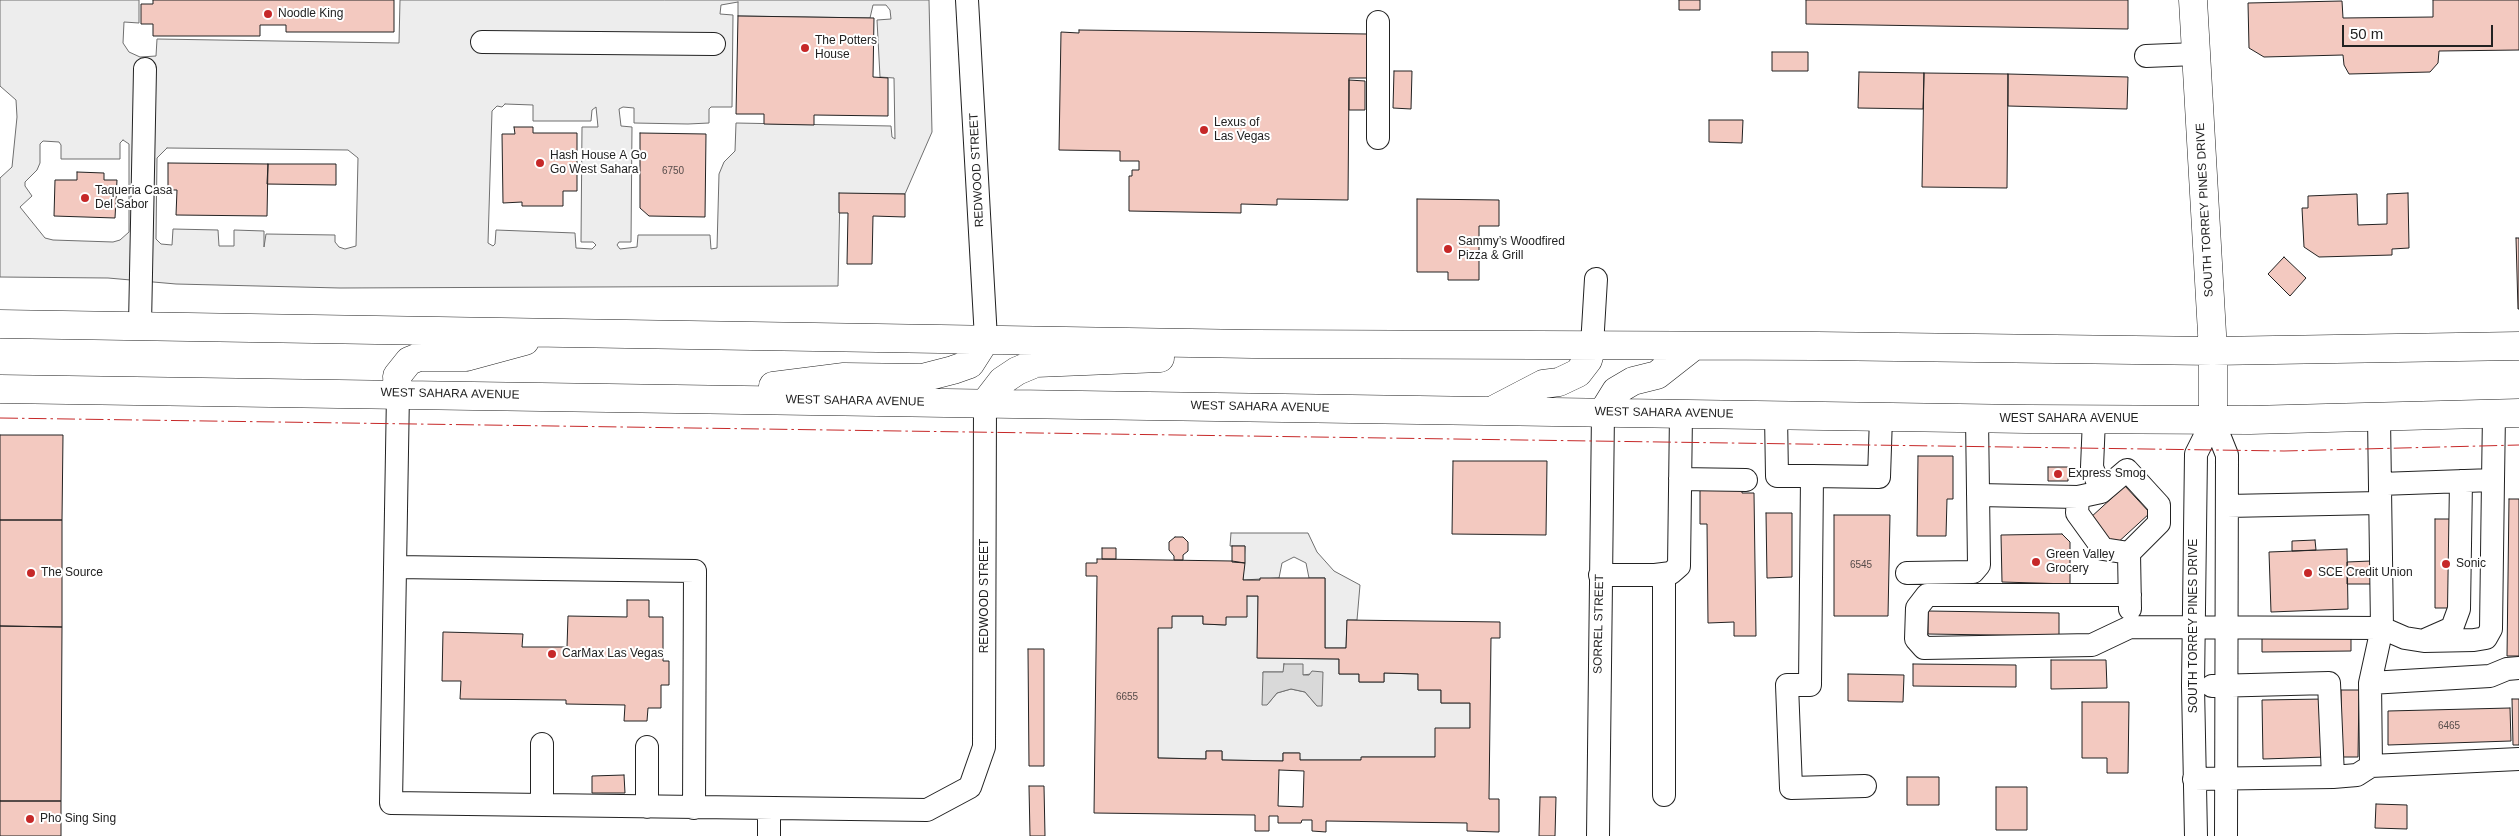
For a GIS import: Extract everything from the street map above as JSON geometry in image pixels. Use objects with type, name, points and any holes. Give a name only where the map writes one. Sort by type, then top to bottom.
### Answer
[{"type":"main road","name":"SOUTH TORREY PINES DRIVE","points":[[2193,0],[2213,351],[2214,420]]},
{"type":"main road","points":[[0,324],[1198,343],[2213,351],[2519,346]]},
{"type":"main road","points":[[398,393],[397,376],[409,361],[418,357],[466,357],[555,333]]},
{"type":"main road","points":[[690,398],[844,377],[922,378],[970,364],[986,339]]},
{"type":"main road","points":[[985,403],[1002,381],[1017,371],[1036,363],[1131,361],[1164,358],[1198,343]]},
{"type":"main road","points":[[1492,411],[1543,384],[1558,382],[1578,373],[1588,360],[1592,346]]},
{"type":"main road","points":[[1603,412],[1616,391],[1633,381],[1658,375],[1694,346]]},
{"type":"main road","name":"WEST SAHARA AVENUE","points":[[0,389],[398,393],[1977,418],[2214,420],[2506,414]]},
{"type":"street","name":"REDWOOD STREET","points":[[967,0],[986,339]]},
{"type":"street","points":[[1378,22],[1378,138]]},
{"type":"street","points":[[482,42],[714,44]]},
{"type":"street","points":[[2146,56],[2196,54]]},
{"type":"street","points":[[140,325],[145,69]]},
{"type":"street","points":[[1592,346],[1596,279]]},
{"type":"street","points":[[398,393],[391,803],[769,809],[769,836]]},
{"type":"street","name":"REDWOOD STREET","points":[[769,809],[927,810],[970,787],[984,747],[985,403]]},
{"type":"street","name":"SORREL STREET","points":[[1598,836],[1603,412]]},
{"type":"street","points":[[1600,575],[1664,574],[1675,571],[1679,566],[1681,414]]},
{"type":"street","points":[[2130,595],[1927,595],[1917,608],[1916,639],[1924,648],[2092,645],[2130,627],[2382,628],[2404,638],[2424,641],[2486,638],[2491,629],[2493,480],[2506,414]]},
{"type":"street","points":[[1776,415],[1777,476],[1879,478],[1881,417]]},
{"type":"street","points":[[1907,573],[1973,572],[1979,565],[1977,418]]},
{"type":"street","points":[[2094,418],[2092,467],[2101,492]]},
{"type":"street","points":[[2371,766],[2370,683],[2382,628],[2379,418]]},
{"type":"street","name":"SOUTH TORREY PINES DRIVE","points":[[2214,420],[2227,455],[2225,628],[2226,836]]},
{"type":"street","name":"SOUTH TORREY PINES DRIVE","points":[[2196,836],[2193,686],[2196,454],[2214,420]]},
{"type":"street","points":[[1978,495],[2078,497],[2101,492],[2126,470],[2159,505],[2159,523]]},
{"type":"street","points":[[1812,476],[1810,685],[1787,685],[1791,788],[1865,786]]},
{"type":"street","points":[[1680,480],[1746,480]]},
{"type":"street","points":[[2227,506],[2380,493],[2461,482],[2493,480]]},
{"type":"street","points":[[2424,641],[2452,628],[2459,609],[2461,482]]},
{"type":"street","points":[[2078,497],[2077,513],[2103,549],[2129,552]]},
{"type":"street","points":[[2130,627],[2129,552],[2159,523],[2195,523]]},
{"type":"street","points":[[395,567],[695,571],[694,808]]},
{"type":"street","points":[[1664,574],[1664,795]]},
{"type":"street","points":[[2370,683],[2490,676],[2519,668]]},
{"type":"street","points":[[2193,686],[2329,683],[2333,777]]},
{"type":"street","points":[[542,744],[542,806]]},
{"type":"street","points":[[646,807],[647,746]]},
{"type":"street","points":[[2194,779],[2333,777],[2357,775],[2371,766],[2519,759]]},
{"type":"shaded area","points":[[0,0],[139,0],[139,23],[124,22],[123,43],[129,52],[140,57],[156,56],[157,39],[399,43],[400,0],[929,0],[932,132],[905,194],[840,194],[838,286],[340,288],[176,284],[108,278],[0,277],[0,178],[12,167],[17,117],[16,100],[0,86]],"holes":[[[738,2],[738,16],[870,18],[873,5],[886,5],[890,10],[891,19],[877,20],[880,77],[894,78],[895,139],[892,137],[891,126],[736,123],[735,151],[724,162],[719,174],[717,248],[711,249],[710,235],[638,235],[637,247],[620,249],[617,245],[619,242],[631,242],[632,127],[621,126],[619,109],[623,107],[634,108],[634,123],[688,124],[709,123],[709,109],[711,107],[732,107],[733,15],[720,14],[721,5]],[[505,104],[533,105],[533,121],[591,121],[592,110],[596,107],[598,127],[582,127],[581,242],[593,242],[596,245],[592,249],[576,248],[575,233],[496,230],[495,244],[493,246],[488,243],[492,111],[497,106],[502,107]],[[123,140],[129,144],[129,232],[120,240],[113,242],[53,240],[45,238],[20,207],[32,196],[25,186],[25,182],[37,170],[40,163],[40,144],[43,141],[59,142],[61,145],[61,159],[120,159],[120,143]],[[167,148],[348,150],[358,158],[356,246],[345,249],[339,247],[335,242],[335,235],[266,234],[264,247],[264,231],[234,230],[234,246],[219,246],[218,230],[173,229],[172,245],[161,244],[156,239],[157,158]]]},
{"type":"shaded area","points":[[1231,533],[1308,533],[1317,552],[1334,571],[1360,585],[1357,620],[1347,620],[1346,648],[1325,648],[1325,578],[1309,578],[1306,563],[1294,557],[1282,563],[1279,578],[1243,580],[1245,546],[1230,546]]},
{"type":"shaded area","points":[[1247,596],[1258,596],[1258,658],[1339,659],[1339,674],[1359,674],[1359,682],[1384,682],[1384,673],[1418,674],[1418,690],[1441,690],[1441,703],[1470,703],[1470,728],[1435,757],[1362,757],[1361,760],[1300,760],[1299,753],[1283,753],[1283,761],[1222,760],[1222,751],[1206,751],[1206,759],[1158,758],[1158,628],[1172,616],[1203,616],[1203,624],[1225,625],[1226,617]],"holes":[[[1284,664],[1303,675],[1311,674],[1317,706],[1305,692],[1291,689],[1277,693],[1267,705],[1263,672],[1284,672]]]},
{"type":"shaded area","points":[[1284,664],[1303,664],[1303,675],[1309,675],[1312,671],[1323,672],[1322,706],[1317,706],[1305,692],[1291,689],[1277,693],[1267,705],[1262,705],[1263,672],[1283,672]]},
{"type":"building","name":"Noodle King","points":[[153,0],[394,0],[394,32],[286,32],[286,25],[260,25],[260,36],[153,36],[153,24],[141,24],[141,4],[153,4]]},
{"type":"building","points":[[1679,0],[1700,0],[1700,10],[1679,10]]},
{"type":"building","points":[[1806,0],[2128,0],[2128,29],[1806,24]]},
{"type":"building","points":[[2433,0],[2519,0],[2519,50],[2439,51],[2438,63],[2430,72],[2349,74],[2344,65],[2343,55],[2264,57],[2249,48],[2248,3],[2342,1],[2343,18],[2433,17]]},
{"type":"building","name":"The Potters House","points":[[738,16],[874,18],[873,77],[888,78],[888,116],[814,115],[814,125],[764,124],[764,114],[736,114]]},
{"type":"building","name":"Lexus of Las Vegas","points":[[1079,30],[1367,34],[1367,78],[1349,78],[1348,200],[1277,199],[1277,205],[1241,204],[1241,213],[1129,211],[1129,176],[1132,176],[1132,170],[1139,170],[1139,161],[1120,161],[1120,151],[1059,150],[1061,32],[1079,33]]},
{"type":"building","points":[[1772,52],[1808,52],[1808,71],[1772,71]]},
{"type":"building","points":[[1394,71],[1412,71],[1411,109],[1393,108]]},
{"type":"building","points":[[1859,72],[1924,73],[1923,109],[1858,108]]},
{"type":"building","points":[[1924,73],[2008,74],[2007,188],[1922,187]]},
{"type":"building","points":[[2008,74],[2128,77],[2127,109],[2008,106]]},
{"type":"building","points":[[1349,80],[1365,81],[1365,110],[1349,110]]},
{"type":"building","points":[[1709,120],[1743,120],[1742,143],[1709,142]]},
{"type":"building","name":"Hash House A Go Go West Sahara","points":[[514,127],[533,127],[533,133],[577,133],[577,191],[563,191],[563,206],[522,206],[522,202],[503,203],[502,134],[515,134]]},
{"type":"building","points":[[640,133],[706,134],[705,217],[649,216],[640,208]]},
{"type":"building","points":[[168,163],[268,164],[267,216],[176,215],[177,190],[168,190]]},
{"type":"building","points":[[268,164],[336,164],[336,185],[267,184]]},
{"type":"building","name":"Taqueria Casa Del Sabor","points":[[77,172],[104,173],[104,180],[117,180],[115,218],[54,216],[55,180],[77,180]]},
{"type":"building","points":[[839,193],[905,194],[905,217],[873,216],[872,264],[847,264],[848,213],[839,213]]},
{"type":"building","points":[[2408,193],[2409,248],[2392,249],[2392,255],[2319,257],[2304,247],[2302,208],[2308,208],[2308,196],[2357,194],[2358,225],[2387,224],[2387,194]]},
{"type":"building","name":"Sammy’s Woodfired Pizza & Grill","points":[[1417,199],[1499,200],[1499,226],[1479,226],[1479,280],[1448,280],[1448,272],[1417,272]]},
{"type":"building","points":[[2516,238],[2519,238],[2519,309],[2518,309]]},
{"type":"building","points":[[2284,257],[2306,278],[2290,296],[2268,274]]},
{"type":"building","points":[[0,435],[63,435],[62,520],[0,520]]},
{"type":"building","points":[[1918,456],[1953,456],[1953,499],[1947,499],[1946,536],[1917,536]]},
{"type":"building","points":[[1453,461],[1547,461],[1546,535],[1452,534]]},
{"type":"building","name":"Express Smog","points":[[2048,467],[2068,467],[2068,481],[2048,481]]},
{"type":"building","points":[[2125,486],[2150,513],[2115,545],[2090,518]]},
{"type":"building","points":[[1742,488],[1742,493],[1754,493],[1756,636],[1734,636],[1734,622],[1708,623],[1707,524],[1700,524],[1700,489]]},
{"type":"building","points":[[2509,499],[2519,499],[2519,656],[2507,656]]},
{"type":"building","points":[[1766,513],[1792,513],[1792,577],[1767,578]]},
{"type":"building","points":[[1834,515],[1890,515],[1888,616],[1834,616]]},
{"type":"building","name":"Sonic","points":[[2435,519],[2456,519],[2456,608],[2435,608]]},
{"type":"building","name":"The Source","points":[[0,520],[62,520],[62,627],[0,626]]},
{"type":"building","name":"Green Valley Grocery","points":[[2062,534],[2070,542],[2070,584],[2002,582],[2001,535]]},
{"type":"building","points":[[1175,537],[1183,537],[1188,542],[1188,551],[1183,555],[1183,560],[1174,560],[1174,556],[1169,550],[1169,542]]},
{"type":"building","points":[[2315,540],[2316,550],[2292,551],[2292,541]]},
{"type":"building","points":[[1232,546],[1245,546],[1245,563],[1232,562]]},
{"type":"building","points":[[1102,548],[1116,548],[1116,559],[1102,559]]},
{"type":"building","name":"SCE Credit Union","points":[[2347,549],[2348,609],[2271,612],[2269,552]]},
{"type":"building","points":[[1097,559],[1232,561],[1245,563],[1243,580],[1260,580],[1260,578],[1325,578],[1325,648],[1346,648],[1347,620],[1500,622],[1500,638],[1491,638],[1489,799],[1499,799],[1499,832],[1467,831],[1467,823],[1326,821],[1326,832],[1312,831],[1312,820],[1302,820],[1301,823],[1278,823],[1278,816],[1269,816],[1269,831],[1255,831],[1255,815],[1094,813],[1097,576],[1086,576],[1086,563],[1097,563]],"holes":[[[1247,596],[1258,596],[1257,658],[1339,659],[1339,674],[1359,674],[1359,682],[1384,682],[1384,673],[1418,674],[1418,690],[1441,690],[1441,703],[1470,703],[1470,728],[1435,728],[1435,757],[1361,757],[1361,760],[1300,760],[1300,753],[1283,753],[1283,761],[1222,760],[1222,751],[1206,751],[1206,759],[1158,758],[1158,628],[1172,628],[1172,616],[1203,616],[1203,624],[1226,625],[1226,617],[1247,617]],[[1279,770],[1304,771],[1303,807],[1278,806]]]},
{"type":"building","points":[[2371,561],[2371,584],[2347,584],[2347,562]]},
{"type":"building","name":"CarMax Las Vegas","points":[[627,600],[649,600],[649,617],[663,617],[663,661],[669,661],[669,685],[661,685],[661,708],[648,708],[647,721],[624,721],[625,705],[566,704],[566,700],[460,699],[461,681],[442,681],[443,632],[523,634],[522,647],[567,647],[568,616],[627,617]]},
{"type":"building","points":[[1928,611],[2059,613],[2059,636],[1928,634]]},
{"type":"building","points":[[0,626],[62,627],[61,801],[0,801]]},
{"type":"building","points":[[2351,635],[2351,651],[2262,652],[2262,636]]},
{"type":"building","points":[[1028,649],[1044,649],[1044,766],[1029,766]]},
{"type":"building","points":[[2051,660],[2106,660],[2107,688],[2051,689]]},
{"type":"building","points":[[1913,664],[2016,665],[2016,687],[1913,686]]},
{"type":"building","points":[[1848,674],[1904,675],[1903,702],[1848,701]]},
{"type":"building","points":[[2341,690],[2359,690],[2358,757],[2341,757]]},
{"type":"building","points":[[2324,699],[2325,757],[2263,759],[2262,700]]},
{"type":"building","points":[[2512,699],[2519,699],[2519,745],[2513,745]]},
{"type":"building","points":[[2082,702],[2129,702],[2128,773],[2107,773],[2107,758],[2082,758]]},
{"type":"building","points":[[2510,708],[2511,741],[2388,745],[2388,711]]},
{"type":"building","points":[[624,775],[625,793],[592,793],[592,776]]},
{"type":"building","points":[[1907,777],[1939,777],[1939,805],[1907,805]]},
{"type":"building","points":[[1029,786],[1044,786],[1045,836],[1030,836]]},
{"type":"building","points":[[1996,787],[2027,787],[2027,830],[1996,830]]},
{"type":"building","points":[[1540,797],[1556,797],[1555,836],[1539,836]]},
{"type":"building","name":"Pho Sing Sing","points":[[0,801],[61,801],[61,836],[0,836]]},
{"type":"building","points":[[2376,804],[2407,805],[2407,829],[2375,828]]},
{"type":"power","points":[[0,418],[2284,451],[2519,445]]},
{"type":"place","name":"Noodle King","points":[[268,14]]},
{"type":"place","name":"The Potters House","points":[[805,48]]},
{"type":"place","name":"Lexus of Las Vegas","points":[[1204,130]]},
{"type":"place","name":"Hash House A Go Go West Sahara","points":[[540,163]]},
{"type":"place","name":"Taqueria Casa Del Sabor","points":[[85,198]]},
{"type":"place","name":"Sammy’s Woodfired Pizza & Grill","points":[[1448,249]]},
{"type":"place","name":"Express Smog","points":[[2058,474]]},
{"type":"place","name":"Green Valley Grocery","points":[[2036,562]]},
{"type":"place","name":"Sonic","points":[[2446,564]]},
{"type":"place","name":"The Source","points":[[31,573]]},
{"type":"place","name":"SCE Credit Union","points":[[2308,573]]},
{"type":"place","name":"CarMax Las Vegas","points":[[552,654]]},
{"type":"place","name":"Pho Sing Sing","points":[[30,819]]}]
